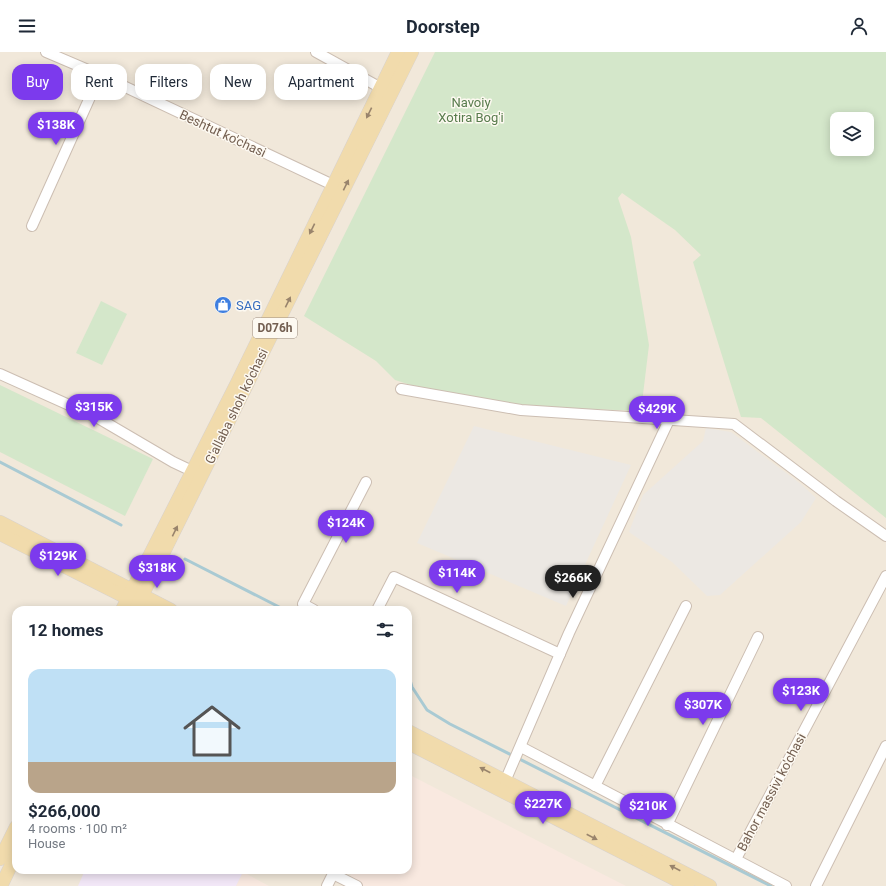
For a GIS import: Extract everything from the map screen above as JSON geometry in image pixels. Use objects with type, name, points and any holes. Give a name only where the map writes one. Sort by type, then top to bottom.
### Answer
[{"type":"main road","name":"G'allaba shoh ko'chasi","points":[[133,601],[192,471],[398,52]]},
{"type":"main road","name":"G'allaba shoh ko'chasi","points":[[133,601],[412,52]]},
{"type":"main road","points":[[0,522],[133,601],[154,606]]},
{"type":"main road","points":[[0,534],[144,606]]},
{"type":"main road","points":[[412,733],[688,886]]},
{"type":"main road","points":[[412,745],[503,785],[710,886]]},
{"type":"main road","points":[[0,859],[12,835]]},
{"type":"main road","points":[[1,886],[12,863]]},
{"type":"street","name":"Beshtut ko'chasi","points":[[46,52],[74,64]]},
{"type":"street","points":[[316,52],[381,88]]},
{"type":"street","name":"Beshtut ko'chasi","points":[[127,88],[333,185]]},
{"type":"street","points":[[32,226],[89,100]]},
{"type":"street","points":[[0,374],[98,418],[172,462],[192,471]]},
{"type":"street","points":[[401,389],[521,410],[572,412],[734,424],[836,501],[886,536]]},
{"type":"street","points":[[503,785],[560,654],[669,420]]},
{"type":"street","points":[[307,606],[303,604],[366,482]]},
{"type":"street","name":"Bahor massivi ko'chasi","points":[[736,859],[886,576]]},
{"type":"street","points":[[379,606],[394,577],[560,654]]},
{"type":"street","points":[[595,786],[686,606]]},
{"type":"street","points":[[667,824],[758,637]]},
{"type":"street","points":[[816,886],[886,746]]},
{"type":"street","points":[[520,747],[786,886]]},
{"type":"street","points":[[327,886],[333,874]]},
{"type":"street","points":[[337,874],[357,886]]},
{"type":"shaded area","points":[[0,52],[886,52],[886,886],[0,886]]},
{"type":"shaded area","points":[[474,426],[631,465],[566,606],[417,543]]},
{"type":"shaded area","points":[[706,428],[731,432],[801,484],[816,498],[801,522],[720,595],[707,596],[672,562],[629,532],[643,495],[703,441]]},
{"type":"shaded area","points":[[412,776],[626,886],[345,886],[351,874],[412,874]]},
{"type":"shaded area","points":[[83,874],[242,874],[236,886],[78,886]]},
{"type":"shaded area","points":[[242,874],[247,874],[269,886],[236,886]]},
{"type":"green space","name":"Navoiy Xotira Bog'i","points":[[435,52],[886,52],[886,518],[761,418],[741,417],[693,262],[701,255],[675,230],[622,193],[618,198],[631,237],[649,345],[641,411],[513,406],[411,385],[395,380],[376,361],[304,316]]},
{"type":"green space","points":[[101,301],[127,314],[102,365],[76,353]]},
{"type":"green space","points":[[0,385],[153,459],[125,516],[0,452]]},
{"type":"waterway","points":[[0,462],[121,525]]},
{"type":"waterway","points":[[185,559],[277,606]]},
{"type":"waterway","points":[[412,687],[427,710],[450,724],[771,886]]},
{"type":"place","name":"SAG","points":[[223,305]]}]
